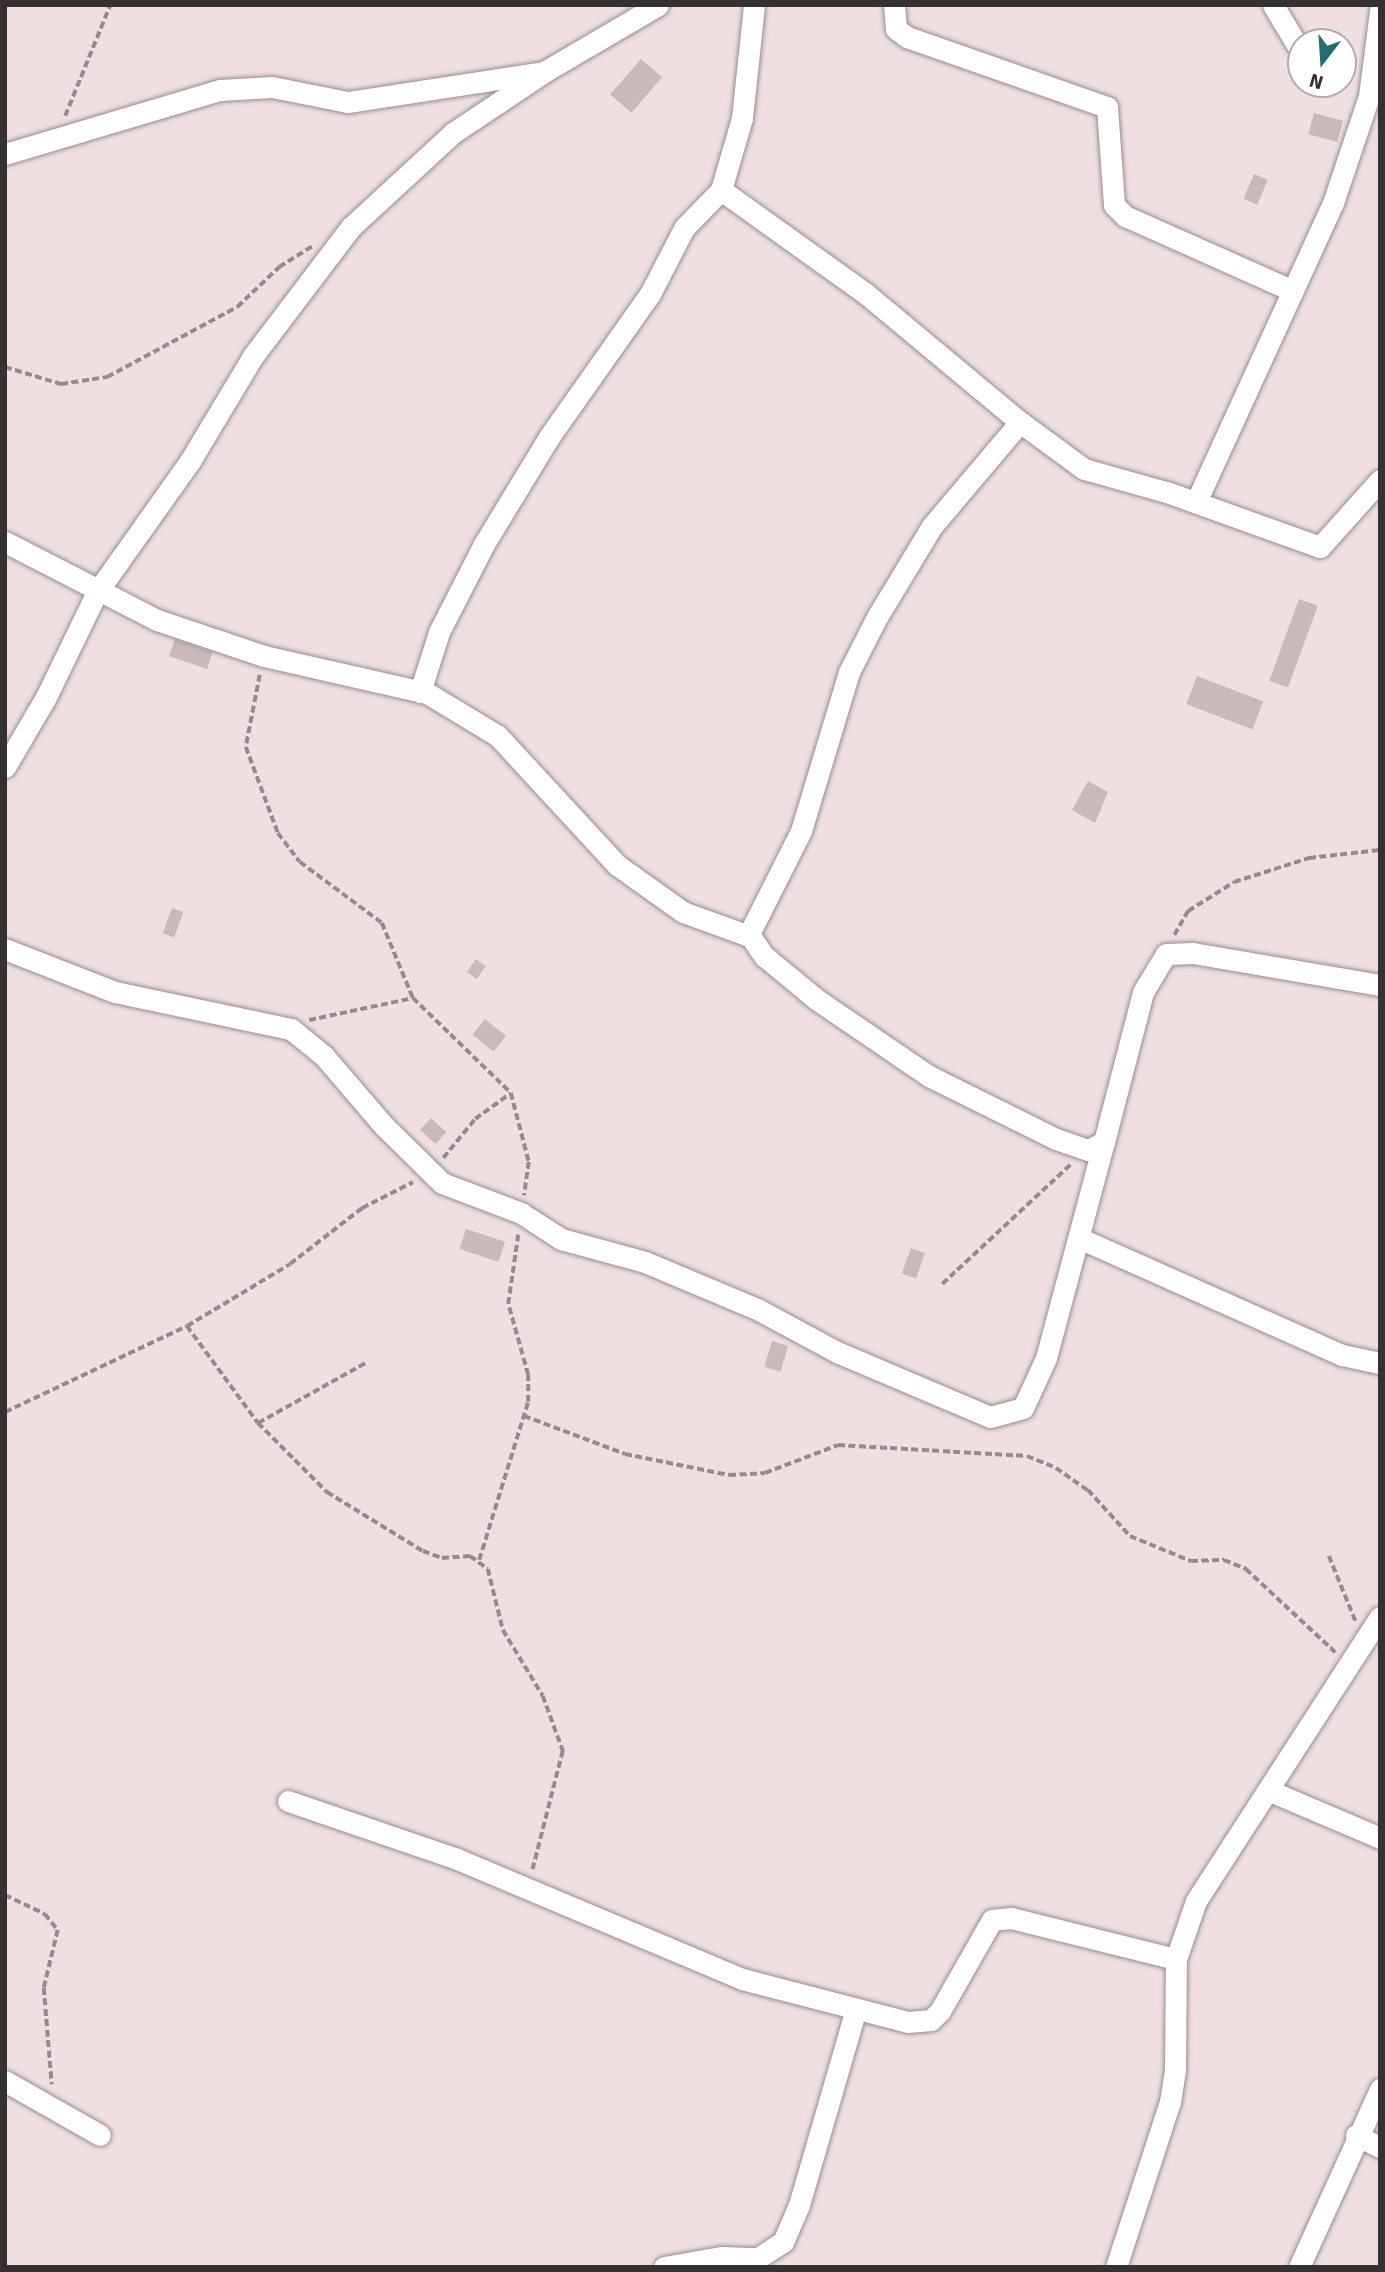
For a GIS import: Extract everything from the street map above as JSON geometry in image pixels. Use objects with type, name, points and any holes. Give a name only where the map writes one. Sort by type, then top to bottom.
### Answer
[{"type":"street","points":[[5,767],[46,697],[97,592],[190,461],[253,356],[351,227],[428,152],[544,72],[658,5]]},
{"type":"street","points":[[420,692],[439,632],[484,544],[549,437],[650,294],[684,228],[721,190],[742,118],[754,5]]},
{"type":"street","points":[[894,5],[896,29],[907,37],[1107,107],[1114,205],[1125,216],[1291,290]]},
{"type":"street","points":[[1273,5],[1287,28]]},
{"type":"street","points":[[1196,502],[1333,203],[1369,96],[1380,11]]},
{"type":"street","points":[[5,155],[220,90],[272,87],[348,102],[544,72]]},
{"type":"street","points":[[721,190],[864,293],[1020,422],[1084,469],[1196,502],[1320,547],[1380,480]]},
{"type":"street","points":[[749,936],[801,831],[849,672],[877,617],[932,526],[1020,422]]},
{"type":"street","points":[[5,542],[97,592],[157,620],[264,656],[420,692],[498,736],[617,864],[682,912],[749,936],[764,956],[816,999],[929,1076],[1056,1139],[1096,1146]]},
{"type":"street","points":[[5,949],[115,992],[281,1024],[324,1056],[430,1174],[455,1189],[521,1213],[561,1239],[658,1268],[759,1310],[849,1357],[990,1417],[1023,1408],[1046,1358],[1079,1238],[1096,1146],[1143,992],[1163,956],[1193,953],[1380,985]]},
{"type":"street","points":[[1079,1238],[1342,1355],[1380,1363]]},
{"type":"street","points":[[1116,2267],[1170,2102],[1175,2069],[1176,1959],[1212,1870],[1270,1791],[1380,1617]]},
{"type":"street","points":[[1270,1791],[1380,1838]]},
{"type":"street","points":[[288,1801],[457,1859],[527,1892],[742,1979],[908,2022],[931,2020],[940,2011],[985,1926],[1002,1917],[1176,1959]]},
{"type":"street","points":[[664,2267],[722,2257],[758,2258],[783,2242],[799,2205],[856,2009]]},
{"type":"street","points":[[5,2081],[52,2104],[100,2135]]},
{"type":"street","points":[[1299,2267],[1356,2135],[1380,2089]]},
{"type":"street","points":[[1356,2135],[1380,2147]]},
{"type":"path","points":[[55,141],[110,5]]},
{"type":"path","points":[[5,367],[61,383],[107,377],[237,307],[279,267],[314,245]]},
{"type":"path","points":[[264,656],[246,747],[278,833],[300,862],[382,923],[414,998],[511,1093],[529,1162],[508,1304],[528,1375],[524,1416],[479,1560]]},
{"type":"path","points":[[1163,956],[1188,911],[1234,882],[1310,858],[1380,850]]},
{"type":"path","points":[[281,1024],[414,998]]},
{"type":"path","points":[[5,1412],[187,1326],[290,1264],[362,1209],[430,1174],[475,1119],[511,1093]]},
{"type":"path","points":[[942,1284],[1096,1146]]},
{"type":"path","points":[[187,1326],[258,1423],[299,1467],[353,1511],[433,1556],[479,1560],[489,1574],[506,1637],[543,1696],[563,1752],[527,1892]]},
{"type":"path","points":[[258,1423],[367,1362]]},
{"type":"path","points":[[524,1416],[625,1454],[729,1475],[765,1473],[838,1445],[1027,1456],[1056,1468],[1088,1490],[1130,1536],[1191,1561],[1224,1560],[1246,1569],[1350,1665]]},
{"type":"path","points":[[1329,1556],[1353,1616],[1369,1637]]},
{"type":"path","points":[[5,1895],[45,1914],[58,1930],[44,1987],[52,2104]]},
{"type":"building","points":[[641,59],[662,77],[631,113],[610,94]]},
{"type":"building","points":[[1314,113],[1343,121],[1337,142],[1308,134]]},
{"type":"building","points":[[1254,174],[1268,180],[1257,205],[1243,199]]},
{"type":"building","points":[[1299,599],[1318,606],[1288,688],[1269,681]]},
{"type":"building","points":[[175,639],[213,652],[207,669],[169,656]]},
{"type":"building","points":[[1197,676],[1263,701],[1253,729],[1186,704]]},
{"type":"building","points":[[1088,781],[1108,792],[1095,823],[1072,810]]},
{"type":"building","points":[[172,908],[183,912],[174,937],[163,933]]},
{"type":"building","points":[[476,959],[486,966],[477,979],[467,972]]},
{"type":"building","points":[[485,1019],[506,1036],[493,1052],[472,1035]]},
{"type":"building","points":[[431,1118],[446,1132],[435,1144],[420,1130]]},
{"type":"building","points":[[466,1229],[505,1242],[499,1262],[460,1249]]},
{"type":"building","points":[[911,1248],[925,1253],[916,1279],[902,1273]]},
{"type":"building","points":[[772,1341],[788,1346],[780,1372],[764,1367]]}]
